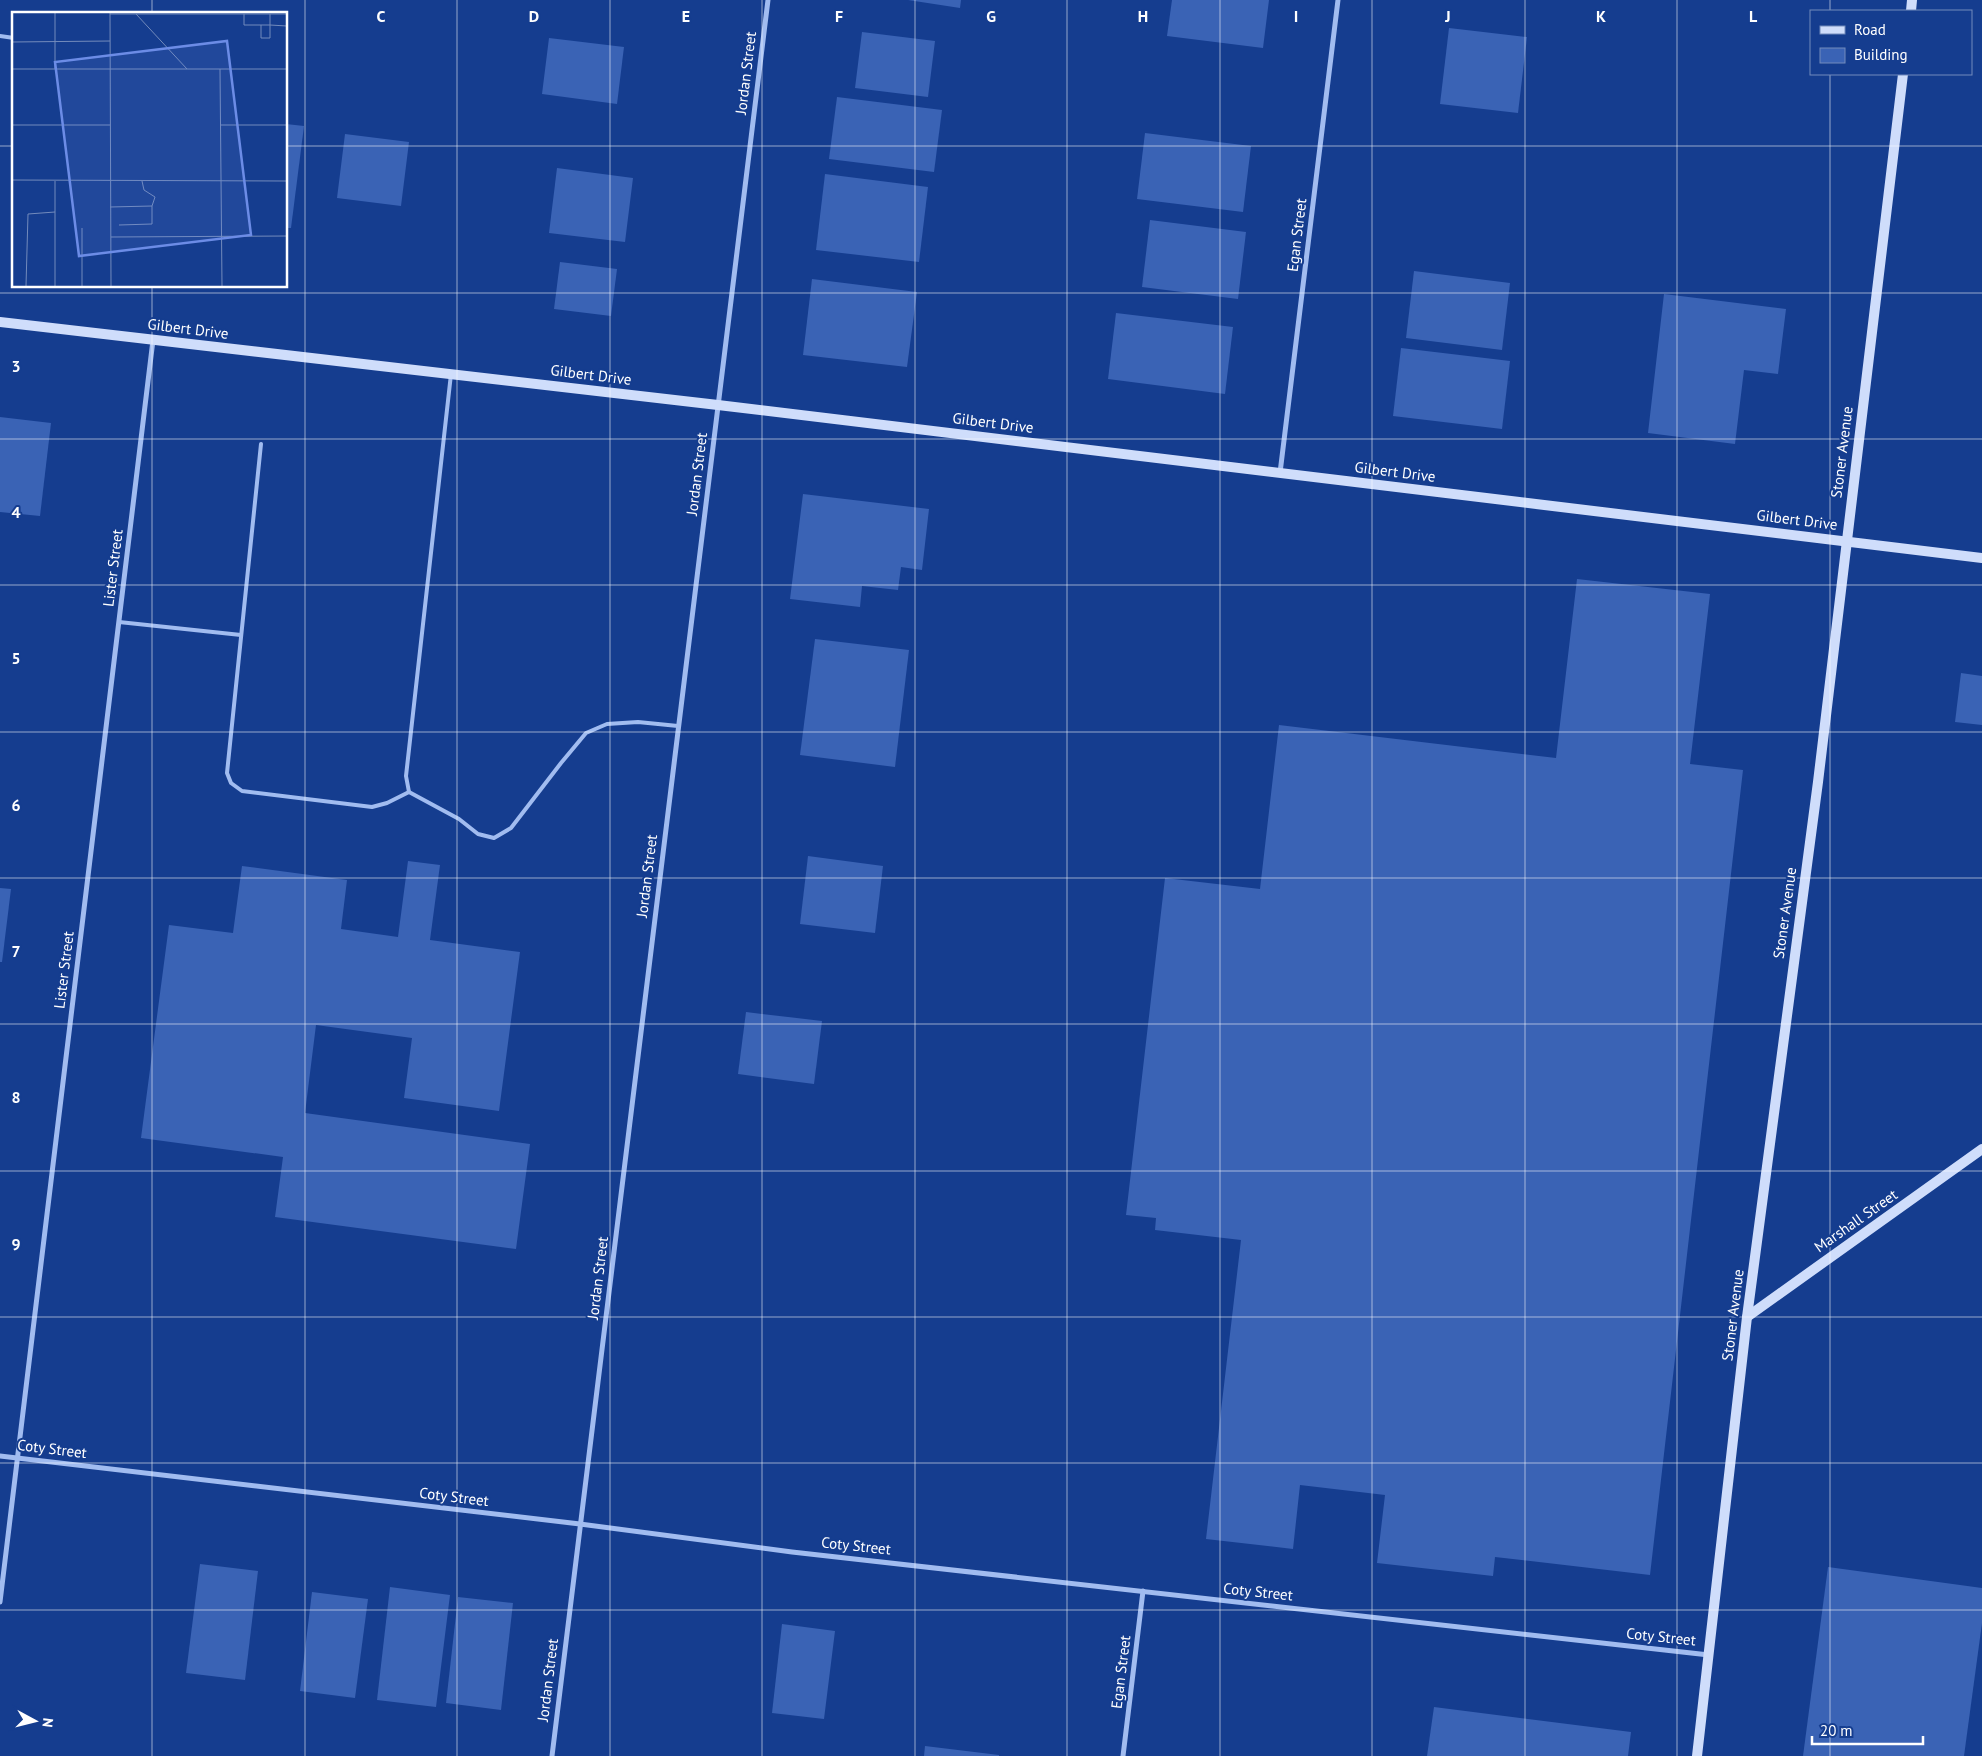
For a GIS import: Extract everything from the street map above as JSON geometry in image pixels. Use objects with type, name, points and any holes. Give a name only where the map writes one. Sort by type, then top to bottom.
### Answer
[{"type":"street","name":"Jordan Street","points":[[552,1756],[768,0]]},
{"type":"street","name":"Egan Street","points":[[1280,473],[1338,0]]},
{"type":"street","name":"Stoner Avenue","points":[[1697,1756],[1747,1317],[1818,782],[1903,75]]},
{"type":"street","name":"Gilbert Drive","points":[[0,322],[718,405],[1982,558]]},
{"type":"street","name":"Lister Street","points":[[0,1602],[153,340]]},
{"type":"street","name":"Marshall Street","points":[[1747,1317],[1982,1149]]},
{"type":"street","name":"Coty Street","points":[[0,1456],[580,1524],[792,1552],[1709,1655]]},
{"type":"street","name":"Egan Street","points":[[1123,1756],[1143,1592]]},
{"type":"lane","points":[[409,792],[406,776],[451,374]]},
{"type":"lane","points":[[261,444],[227,773],[231,783],[242,791],[372,807],[387,803],[409,792]]},
{"type":"lane","points":[[119,622],[241,636]]},
{"type":"lane","points":[[409,792],[459,819],[478,834],[494,838],[511,828],[586,733],[607,724],[638,722],[678,726]]},
{"type":"building","points":[[908,0],[961,0],[960,8]]},
{"type":"building","points":[[1172,0],[1269,0],[1263,48],[1167,36]]},
{"type":"building","points":[[1449,28],[1527,37],[1518,113],[1440,104]]},
{"type":"building","points":[[862,32],[935,41],[928,97],[855,88]]},
{"type":"building","points":[[549,38],[624,47],[617,104],[542,94]]},
{"type":"building","points":[[837,97],[942,110],[934,172],[829,159]]},
{"type":"building","points":[[288,124],[304,126],[291,228],[288,228]]},
{"type":"building","points":[[1145,133],[1251,146],[1243,212],[1137,199]]},
{"type":"building","points":[[345,134],[409,142],[401,206],[337,198]]},
{"type":"building","points":[[557,168],[633,178],[625,242],[549,233]]},
{"type":"building","points":[[825,174],[928,187],[919,262],[816,250]]},
{"type":"building","points":[[1150,220],[1246,232],[1238,299],[1142,287]]},
{"type":"building","points":[[560,262],[617,269],[611,316],[554,309]]},
{"type":"building","points":[[1414,271],[1510,283],[1502,350],[1406,338]]},
{"type":"building","points":[[812,279],[917,292],[907,367],[803,355]]},
{"type":"building","points":[[1664,294],[1786,309],[1778,374],[1744,370],[1735,444],[1648,433]]},
{"type":"building","points":[[1116,313],[1233,327],[1225,394],[1108,379]]},
{"type":"building","points":[[1401,348],[1510,361],[1502,429],[1393,416]]},
{"type":"building","points":[[0,417],[51,423],[40,516],[0,512]]},
{"type":"building","points":[[803,494],[929,509],[922,570],[901,567],[898,590],[862,586],[860,607],[790,599]]},
{"type":"building","points":[[1577,579],[1710,594],[1690,764],[1743,770],[1650,1575],[1495,1557],[1493,1576],[1377,1563],[1385,1495],[1300,1485],[1293,1549],[1206,1539],[1241,1240],[1155,1230],[1156,1218],[1126,1215],[1165,878],[1260,889],[1279,725],[1556,758]]},
{"type":"building","points":[[815,639],[909,650],[895,767],[800,755]]},
{"type":"building","points":[[1961,673],[1982,676],[1982,725],[1955,722]]},
{"type":"building","points":[[808,856],[883,866],[875,933],[800,924]]},
{"type":"building","points":[[408,861],[440,865],[430,940],[520,952],[499,1111],[404,1098],[412,1038],[316,1025],[305,1113],[530,1144],[516,1249],[275,1217],[283,1157],[141,1138],[169,925],[233,933],[242,866],[347,880],[341,929],[398,937]]},
{"type":"building","points":[[0,888],[11,889],[2,962],[0,962]]},
{"type":"building","points":[[746,1012],[822,1021],[814,1084],[738,1074]]},
{"type":"building","points":[[200,1564],[258,1571],[245,1680],[186,1673]]},
{"type":"building","points":[[1828,1567],[1982,1588],[1982,1623],[1964,1756],[1803,1756]]},
{"type":"building","points":[[390,1587],[450,1595],[436,1707],[377,1700]]},
{"type":"building","points":[[312,1592],[368,1599],[355,1698],[300,1691]]},
{"type":"building","points":[[458,1597],[513,1603],[501,1710],[446,1703]]},
{"type":"building","points":[[782,1624],[835,1631],[824,1719],[772,1713]]},
{"type":"building","points":[[1434,1707],[1631,1732],[1628,1756],[1427,1756]]},
{"type":"building","points":[[925,1746],[999,1755],[999,1756],[924,1756]]}]
